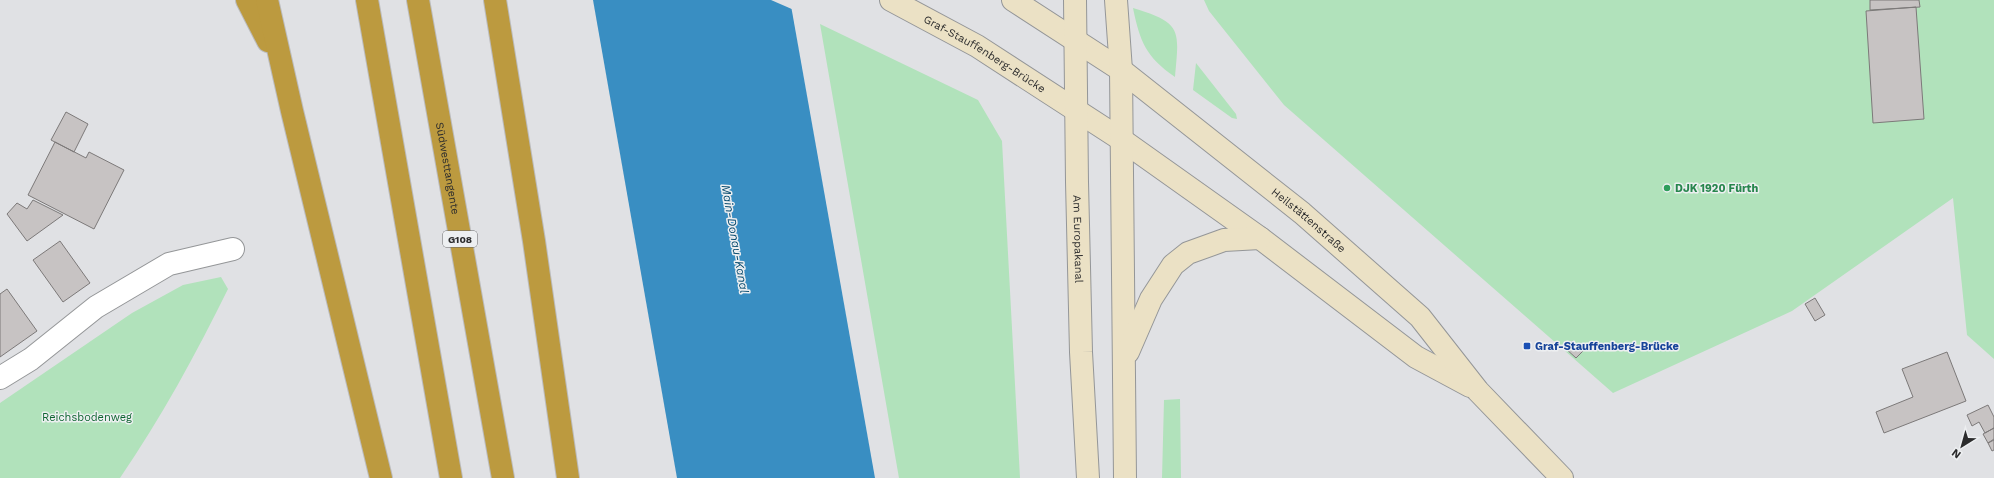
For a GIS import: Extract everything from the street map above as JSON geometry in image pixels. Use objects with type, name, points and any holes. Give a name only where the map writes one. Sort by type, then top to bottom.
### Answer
[{"type":"highway","points":[[247,0],[281,67]]},
{"type":"highway","points":[[267,0],[281,67],[381,478]]},
{"type":"highway","points":[[367,0],[451,478]]},
{"type":"highway","name":"Südwesttangente","points":[[418,0],[503,478]]},
{"type":"highway","points":[[495,0],[534,241],[568,478]]},
{"type":"street","name":"Graf-Stauffenberg-Brücke","points":[[891,0],[983,50],[1122,140]]},
{"type":"street","points":[[1013,0],[1076,40]]},
{"type":"street","name":"Am Europakanal","points":[[1075,0],[1081,352],[1088,478]]},
{"type":"street","points":[[1116,0],[1121,70],[1125,478]]},
{"type":"street","name":"Heilstättenstraße","points":[[1076,40],[1121,70],[1302,213],[1420,317],[1478,391],[1562,478]]},
{"type":"street","name":"Heilstättenstraße","points":[[1122,140],[1260,238],[1416,357],[1478,391]]},
{"type":"street","points":[[1125,358],[1151,299],[1173,265],[1188,253],[1224,240],[1260,238]]},
{"type":"street","points":[[0,378],[31,358],[96,307],[169,264],[233,249]]},
{"type":"green space","name":"DJK 1920 Fürth","points":[[1204,0],[1994,0],[1994,359],[1967,335],[1953,198],[1792,311],[1613,393],[1284,105],[1209,11]]},
{"type":"green space","points":[[1133,8],[1161,18],[1174,30],[1177,38],[1175,77],[1157,63],[1146,48],[1138,30]]},
{"type":"green space","points":[[820,24],[978,100],[1002,141],[1020,478],[899,478]]},
{"type":"green space","points":[[1196,63],[1236,114],[1237,119],[1232,118],[1193,90]]},
{"type":"green space","name":"Reichsbodenweg","points":[[221,277],[228,289],[216,313],[191,362],[164,409],[120,478],[0,478],[0,403],[132,313],[183,285]]},
{"type":"green space","points":[[1180,399],[1181,478],[1162,478],[1164,400]]},
{"type":"water","name":"Main-Donau-Kanal","points":[[593,0],[790,0],[875,478],[677,478]]},
{"type":"pier","points":[[771,0],[792,0],[794,10]]},
{"type":"building","points":[[1870,0],[1919,0],[1920,7],[1870,10]]},
{"type":"building","points":[[1916,7],[1924,119],[1873,123],[1866,11]]},
{"type":"building","points":[[66,112],[88,124],[74,152],[51,140]]},
{"type":"building","points":[[55,142],[86,158],[89,152],[124,170],[94,229],[28,195]]},
{"type":"building","points":[[33,200],[63,215],[27,241],[7,214],[17,203],[27,209]]},
{"type":"building","points":[[60,241],[90,283],[63,302],[33,260]]},
{"type":"building","points":[[7,289],[37,331],[0,357],[0,294]]},
{"type":"building","points":[[1815,298],[1825,315],[1815,321],[1805,304]]},
{"type":"building","points":[[1572,341],[1583,351],[1576,358],[1565,348]]},
{"type":"building","points":[[1947,352],[1966,401],[1884,433],[1876,412],[1913,397],[1902,369]]},
{"type":"building","points":[[1988,405],[1994,417],[1994,428],[1985,433],[1979,422],[1972,426],[1967,415]]},
{"type":"building","points":[[1994,428],[1994,439],[1988,443],[1983,434]]},
{"type":"building","points":[[1994,440],[1994,450],[1992,451],[1988,443]]},
{"type":"place","name":"DJK 1920 Fürth","points":[[1667,188]]},
{"type":"place","name":"Graf-Stauffenberg-Brücke","points":[[1527,346]]}]
